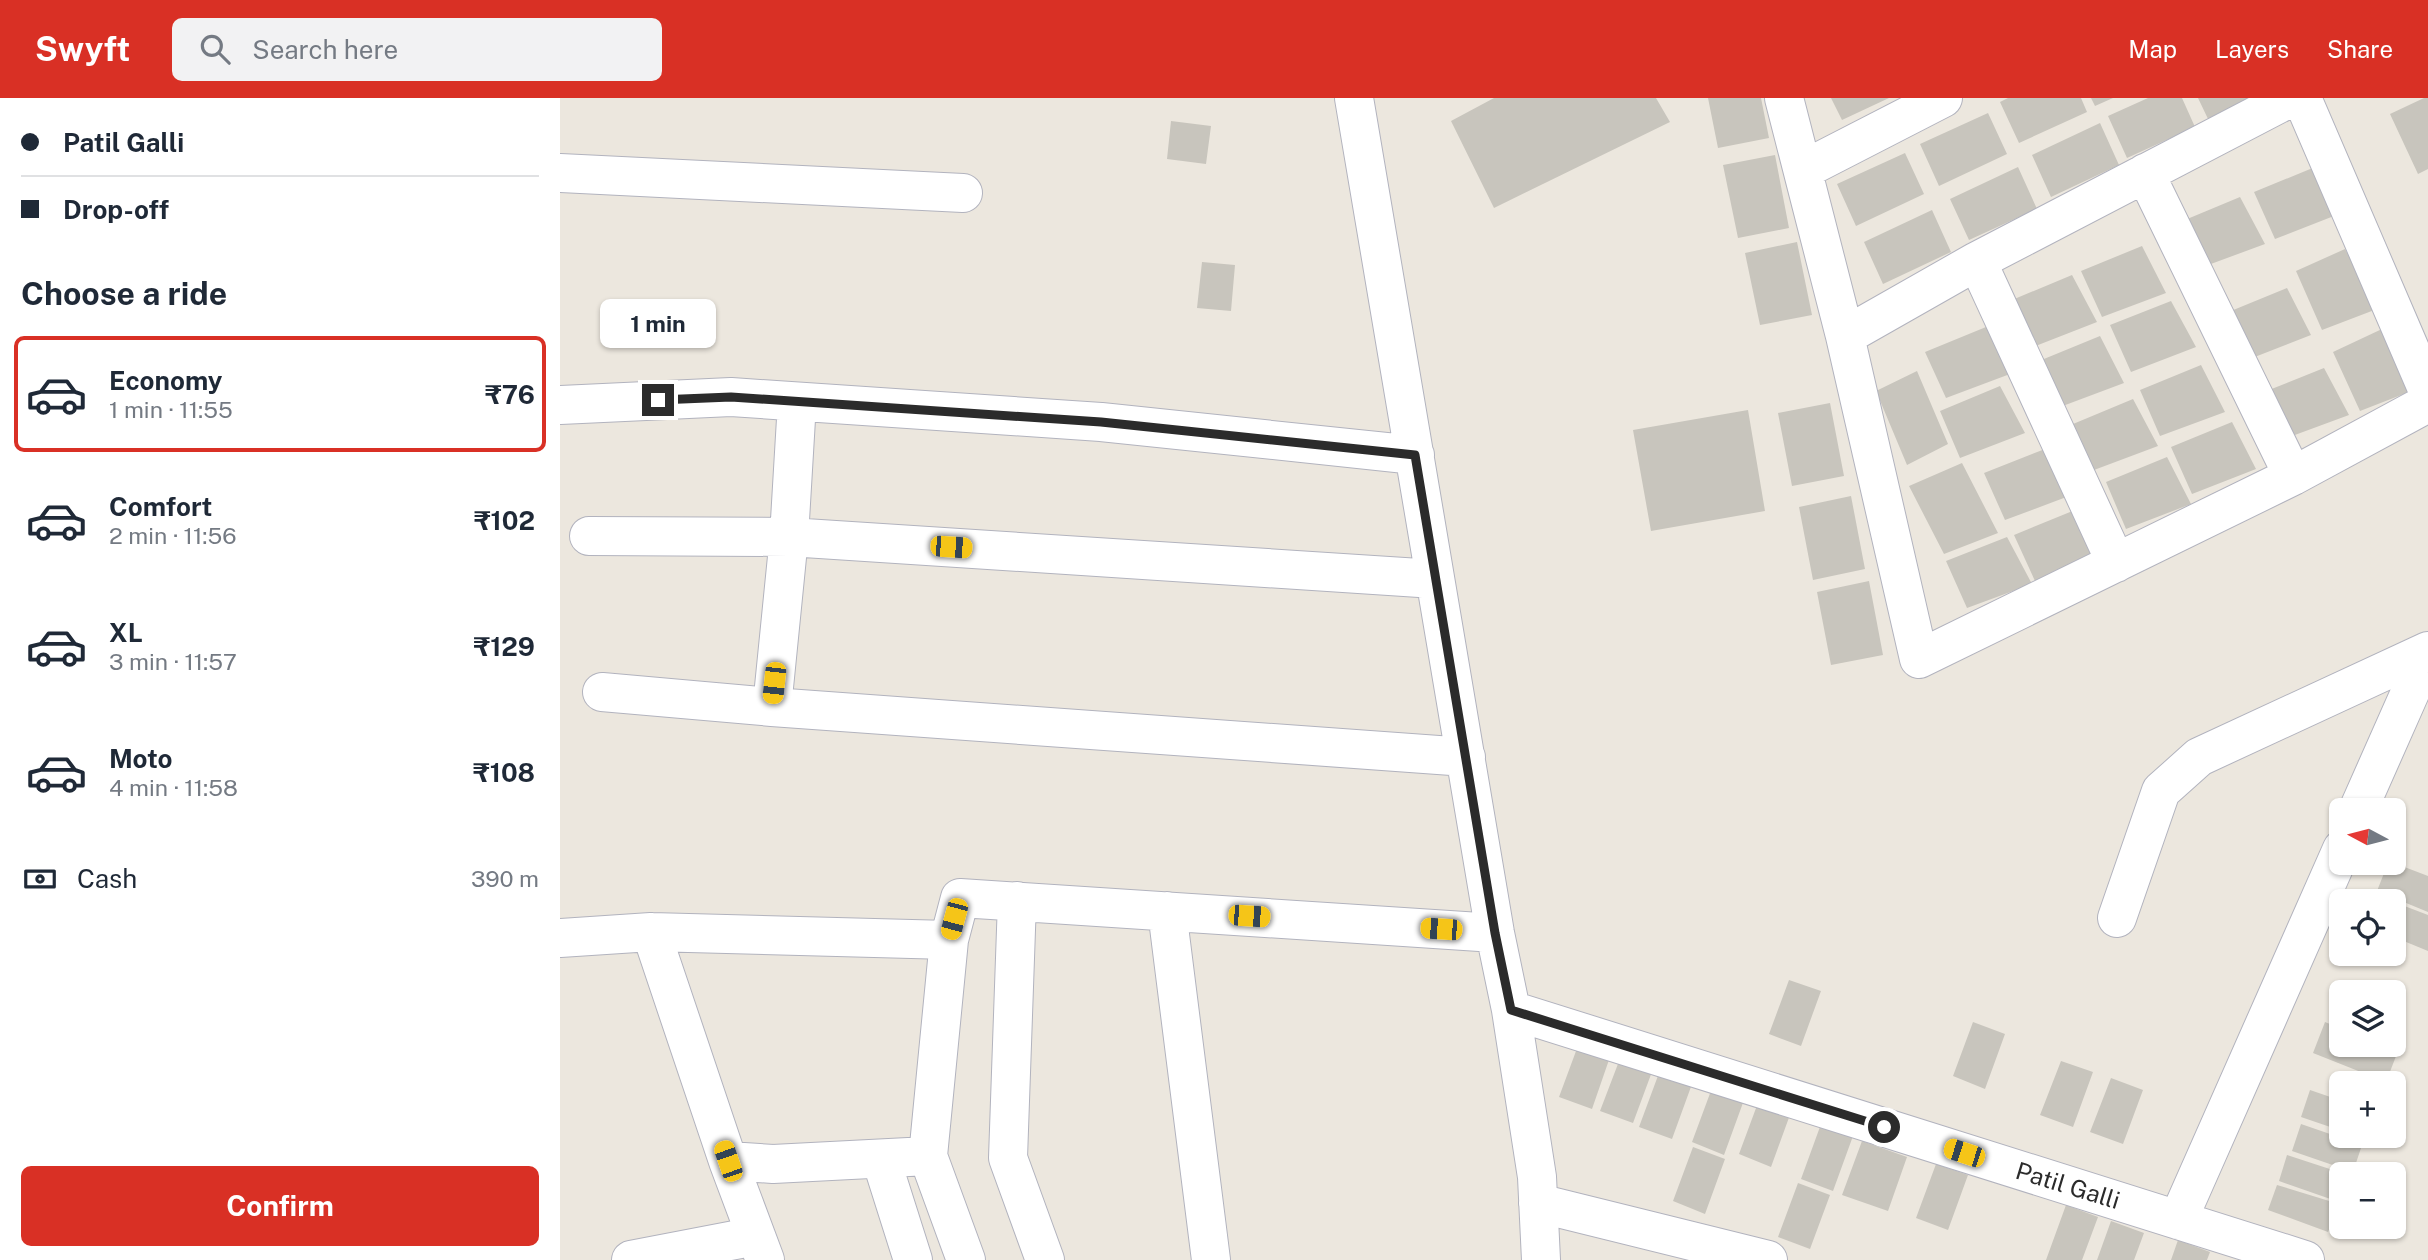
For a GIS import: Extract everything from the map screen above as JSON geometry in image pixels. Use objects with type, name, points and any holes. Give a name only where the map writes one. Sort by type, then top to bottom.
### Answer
[{"type":"street","points":[[1784,98],[1845,336],[1919,659],[2293,476],[2428,403]]},
{"type":"street","points":[[1803,170],[1942,98]]},
{"type":"street","points":[[1845,336],[1977,261],[2290,98]]},
{"type":"street","points":[[2302,98],[2428,391]]},
{"type":"street","points":[[1365,104],[1415,455],[1495,933],[1511,1010],[1537,1177],[1541,1260]]},
{"type":"street","points":[[560,173],[963,193]]},
{"type":"street","points":[[2145,173],[2293,476]]},
{"type":"street","points":[[1977,261],[2116,563]]},
{"type":"street","points":[[560,405],[731,397],[1101,422],[1415,455]]},
{"type":"street","points":[[772,707],[789,537],[797,402]]},
{"type":"street","points":[[589,536],[789,537],[1436,579]]},
{"type":"street","points":[[2363,798],[2428,652]]},
{"type":"street","points":[[2117,918],[2161,791],[2199,757],[2428,652]]},
{"type":"street","points":[[602,692],[772,707],[1466,757]]},
{"type":"street","points":[[2178,1220],[2331,875]]},
{"type":"street","points":[[966,1260],[928,1156],[949,940],[960,898],[1495,933]]},
{"type":"street","points":[[1017,901],[1008,1158],[1045,1260]]},
{"type":"street","points":[[1167,911],[1211,1260]]},
{"type":"street","points":[[560,938],[651,932],[949,940]]},
{"type":"street","points":[[631,1260],[761,1248],[728,1161],[651,932]]},
{"type":"street","name":"Patil Galli","points":[[1511,1010],[2305,1260]]},
{"type":"street","points":[[728,1161],[773,1164],[928,1156]]},
{"type":"street","points":[[881,1158],[913,1260]]},
{"type":"street","points":[[1538,1203],[1768,1260]]},
{"type":"building","points":[[1494,98],[1656,98],[1670,122],[1494,208],[1451,121]]},
{"type":"building","points":[[1708,98],[1761,98],[1769,138],[1718,148]]},
{"type":"building","points":[[1831,98],[1889,98],[1842,120]]},
{"type":"building","points":[[2008,98],[2081,98],[2087,112],[2019,143],[2000,102]]},
{"type":"building","points":[[2091,98],[2113,98],[2095,106]]},
{"type":"building","points":[[2148,98],[2182,98],[2195,127],[2127,158],[2108,116]]},
{"type":"building","points":[[2198,98],[2258,98],[2209,121]]},
{"type":"building","points":[[2428,98],[2428,169],[2418,174],[2390,114]]},
{"type":"building","points":[[1988,113],[2007,154],[1939,186],[1920,144]]},
{"type":"building","points":[[1171,121],[1211,126],[1206,164],[1167,159]]},
{"type":"building","points":[[2100,123],[2119,165],[2051,197],[2032,155]]},
{"type":"building","points":[[1905,153],[1924,194],[1856,226],[1837,184]]},
{"type":"building","points":[[1775,155],[1789,228],[1738,238],[1723,165]]},
{"type":"building","points":[[2018,167],[2037,209],[1969,240],[1950,199]]},
{"type":"building","points":[[2315,167],[2339,214],[2275,239],[2254,192]]},
{"type":"building","points":[[2240,197],[2265,244],[2200,268],[2180,222]]},
{"type":"building","points":[[1932,210],[1951,252],[1883,284],[1864,242]]},
{"type":"building","points":[[1797,242],[1812,315],[1760,325],[1745,253]]},
{"type":"building","points":[[2142,246],[2166,293],[2102,317],[2081,271]]},
{"type":"building","points":[[2345,249],[2377,309],[2322,330],[2296,271]]},
{"type":"building","points":[[1202,262],[1235,265],[1231,311],[1197,308]]},
{"type":"building","points":[[2072,275],[2097,322],[2033,347],[2012,300]]},
{"type":"building","points":[[2287,288],[2311,335],[2247,360],[2226,313]]},
{"type":"building","points":[[2171,301],[2196,347],[2131,372],[2110,325]]},
{"type":"building","points":[[1986,327],[2010,374],[1946,398],[1925,352]]},
{"type":"building","points":[[2382,329],[2414,390],[2360,411],[2333,352]]},
{"type":"building","points":[[2100,336],[2124,383],[2060,407],[2039,361]]},
{"type":"building","points":[[2201,365],[2225,412],[2160,436],[2140,390]]},
{"type":"building","points":[[2324,368],[2349,415],[2284,439],[2264,392]]},
{"type":"building","points":[[1917,371],[1948,444],[1907,465],[1876,391]]},
{"type":"building","points":[[2000,386],[2025,433],[1960,458],[1940,411]]},
{"type":"building","points":[[2133,399],[2158,446],[2094,470],[2073,424]]},
{"type":"building","points":[[1830,403],[1844,476],[1792,486],[1778,413]]},
{"type":"building","points":[[1748,410],[1765,511],[1651,531],[1633,430]]},
{"type":"building","points":[[2232,422],[2256,469],[2192,494],[2171,447]]},
{"type":"building","points":[[2045,449],[2069,496],[2005,520],[1984,473]]},
{"type":"building","points":[[2167,457],[2191,504],[2126,529],[2106,482]]},
{"type":"building","points":[[1962,463],[1998,533],[1944,554],[1909,486]]},
{"type":"building","points":[[1851,496],[1865,569],[1813,580],[1799,507]]},
{"type":"building","points":[[2075,510],[2099,557],[2035,581],[2014,535]]},
{"type":"building","points":[[2007,537],[2032,584],[1967,608],[1946,561]]},
{"type":"building","points":[[1869,581],[1883,655],[1831,665],[1817,592]]},
{"type":"building","points":[[2406,868],[2428,876],[2428,912],[2406,903],[2406,889],[2378,889],[2383,875],[2406,875]]},
{"type":"building","points":[[2406,907],[2428,915],[2428,951],[2406,942]]},
{"type":"building","points":[[1789,980],[1821,991],[1801,1046],[1769,1034]]},
{"type":"building","points":[[1973,1022],[2005,1034],[1985,1089],[1953,1076]]},
{"type":"building","points":[[2325,1022],[2329,1024],[2329,1057],[2396,1057],[2390,1071],[2358,1071],[2313,1053]]},
{"type":"building","points":[[1579,1043],[1611,1054],[1592,1109],[1559,1097]]},
{"type":"building","points":[[1621,1056],[1653,1069],[1633,1123],[1600,1111]]},
{"type":"building","points":[[2061,1061],[2093,1072],[2073,1127],[2040,1115]]},
{"type":"building","points":[[1659,1073],[1692,1084],[1672,1139],[1639,1127]]},
{"type":"building","points":[[2111,1078],[2143,1090],[2123,1144],[2090,1132]]},
{"type":"building","points":[[1712,1088],[1744,1100],[1724,1155],[1692,1142]]},
{"type":"building","points":[[2310,1090],[2329,1097],[2329,1127],[2301,1117]]},
{"type":"building","points":[[1759,1100],[1791,1112],[1771,1167],[1739,1154]]},
{"type":"building","points":[[1821,1124],[1853,1136],[1833,1191],[1801,1179]]},
{"type":"building","points":[[2301,1124],[2329,1134],[2329,1148],[2361,1148],[2356,1162],[2329,1164],[2292,1151]]},
{"type":"building","points":[[1862,1141],[1907,1157],[1888,1211],[1842,1195]]},
{"type":"building","points":[[1693,1147],[1725,1159],[1705,1214],[1673,1201]]},
{"type":"building","points":[[2287,1155],[2329,1169],[2329,1198],[2279,1181]]},
{"type":"building","points":[[1936,1164],[1968,1175],[1948,1230],[1916,1218]]},
{"type":"building","points":[[1798,1183],[1830,1195],[1810,1249],[1778,1237]]},
{"type":"building","points":[[2277,1185],[2329,1201],[2329,1229],[2328,1232],[2268,1210]]},
{"type":"building","points":[[2066,1205],[2098,1217],[2082,1260],[2046,1260]]},
{"type":"building","points":[[2111,1221],[2144,1233],[2134,1260],[2097,1260]]},
{"type":"building","points":[[2178,1240],[2210,1252],[2207,1260],[2171,1260]]},
{"type":"route","points":[[658,400],[731,397],[1101,422],[1415,455],[1495,933],[1511,1010],[1884,1127]]}]
